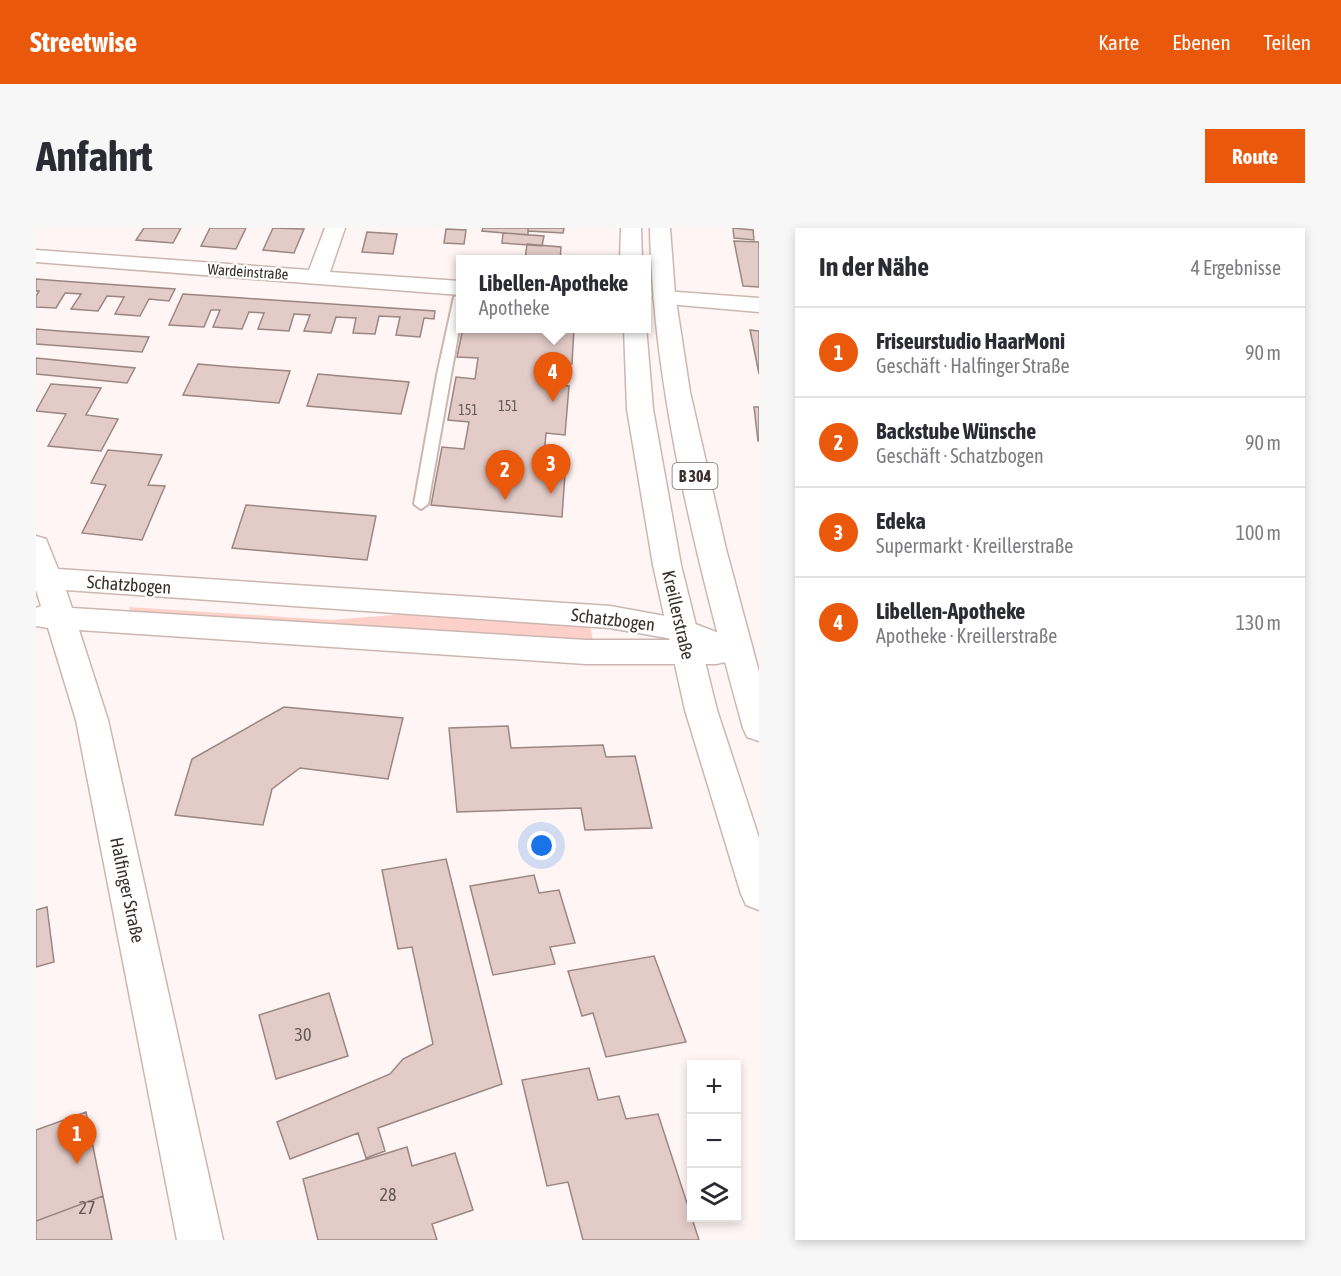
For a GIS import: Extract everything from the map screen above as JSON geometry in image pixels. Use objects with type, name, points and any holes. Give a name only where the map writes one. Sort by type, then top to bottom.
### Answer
[{"type":"main road","points":[[317,277],[335,228]]},
{"type":"main road","points":[[631,228],[631,255]]},
{"type":"main road","name":"B 304","points":[[660,228],[664,298],[685,431],[748,653],[759,728]]},
{"type":"main road","name":"Wardeinstraße","points":[[36,256],[456,288]]},
{"type":"main road","points":[[664,298],[759,305]]},
{"type":"main road","name":"Kreillerstraße","points":[[636,333],[640,410],[667,565],[701,710],[759,894]]},
{"type":"main road","name":"Halfinger Straße","points":[[36,546],[48,618],[82,684],[92,720],[200,1240]]},
{"type":"main road","name":"Schatzbogen","points":[[41,579],[588,615],[645,622],[684,642]]},
{"type":"main road","name":"Schatzbogen","points":[[48,618],[586,652],[684,642],[748,653]]},
{"type":"lane","points":[[421,504],[443,375],[456,315]]},
{"type":"shaded area","points":[[129,607],[331,620],[405,614],[590,625],[593,641],[131,613]]},
{"type":"building","points":[[144,228],[181,228],[173,243],[136,240]]},
{"type":"building","points":[[210,228],[246,228],[236,249],[201,246]]},
{"type":"building","points":[[273,228],[304,229],[294,253],[263,250]]},
{"type":"building","points":[[483,228],[528,228],[528,235],[482,231]]},
{"type":"building","points":[[528,228],[564,228],[563,233],[528,231]]},
{"type":"building","points":[[733,228],[753,230],[754,240],[734,238]]},
{"type":"building","points":[[446,229],[466,230],[464,244],[444,243]]},
{"type":"building","points":[[367,232],[397,234],[393,254],[362,252]]},
{"type":"building","points":[[503,233],[544,236],[542,246],[502,243]]},
{"type":"building","points":[[734,241],[759,242],[759,287],[743,286]]},
{"type":"building","points":[[527,244],[561,247],[560,255],[526,255]]},
{"type":"building","points":[[36,279],[175,289],[169,301],[149,299],[140,316],[115,314],[124,297],[107,296],[98,311],[71,309],[81,294],[65,293],[56,308],[36,307],[36,296],[39,291],[36,291]]},
{"type":"building","points":[[183,294],[435,311],[434,319],[424,318],[420,337],[396,335],[400,317],[379,316],[375,334],[353,333],[356,318],[336,317],[331,333],[304,331],[310,315],[294,314],[289,331],[258,329],[264,313],[249,312],[242,329],[213,327],[220,310],[211,310],[204,327],[169,325]]},
{"type":"building","points":[[36,329],[149,337],[142,352],[36,344]]},
{"type":"building","points":[[750,330],[759,331],[759,374],[754,349]]},
{"type":"building","points":[[462,333],[574,333],[572,364],[553,363],[552,385],[569,386],[565,435],[546,433],[544,457],[566,459],[562,517],[431,505],[442,447],[464,449],[469,422],[448,420],[456,377],[475,379],[478,358],[457,357]]},
{"type":"building","points":[[36,358],[135,368],[127,383],[36,374]]},
{"type":"building","points":[[198,364],[290,371],[279,403],[183,395]]},
{"type":"building","points":[[318,374],[409,382],[401,414],[307,406]]},
{"type":"building","points":[[51,384],[101,388],[86,415],[118,419],[101,451],[48,446],[66,414],[36,411]]},
{"type":"building","points":[[754,407],[759,407],[759,441],[758,441]]},
{"type":"building","points":[[108,450],[162,455],[148,485],[165,486],[142,540],[82,533],[106,485],[91,483]]},
{"type":"building","points":[[246,505],[376,516],[367,560],[232,548]]},
{"type":"building","points":[[284,707],[403,718],[388,779],[300,768],[272,789],[263,825],[175,815],[192,759]]},
{"type":"building","points":[[508,726],[511,748],[603,745],[606,757],[635,756],[652,828],[585,830],[581,808],[457,812],[449,728]]},
{"type":"building","points":[[446,859],[502,1084],[378,1128],[385,1151],[366,1158],[358,1133],[290,1159],[277,1122],[390,1074],[403,1059],[433,1044],[412,947],[398,949],[382,870]]},
{"type":"building","points":[[534,875],[539,893],[559,890],[575,943],[550,947],[555,964],[493,975],[470,886]]},
{"type":"building","points":[[47,907],[54,962],[36,967],[36,910]]},
{"type":"building","points":[[654,956],[686,1042],[606,1057],[593,1013],[582,1016],[568,971]]},
{"type":"building","points":[[329,993],[348,1056],[276,1079],[259,1015]]},
{"type":"building","points":[[589,1068],[598,1100],[619,1096],[626,1119],[658,1114],[687,1203],[687,1222],[693,1222],[699,1240],[583,1240],[568,1182],[547,1186],[522,1080]]},
{"type":"building","points":[[86,1112],[103,1196],[36,1221],[36,1130]]},
{"type":"building","points":[[407,1147],[412,1166],[455,1153],[473,1210],[432,1224],[437,1240],[318,1240],[303,1179]]},
{"type":"building","points":[[103,1196],[112,1240],[36,1240],[36,1221]]},
{"type":"place","name":"Libellen-Apotheke","points":[[553,402]]},
{"type":"place","name":"Edeka","points":[[551,494]]},
{"type":"place","name":"Backstube Wünsche","points":[[505,500]]},
{"type":"place","name":"Friseurstudio HaarMoni","points":[[77,1164]]}]
